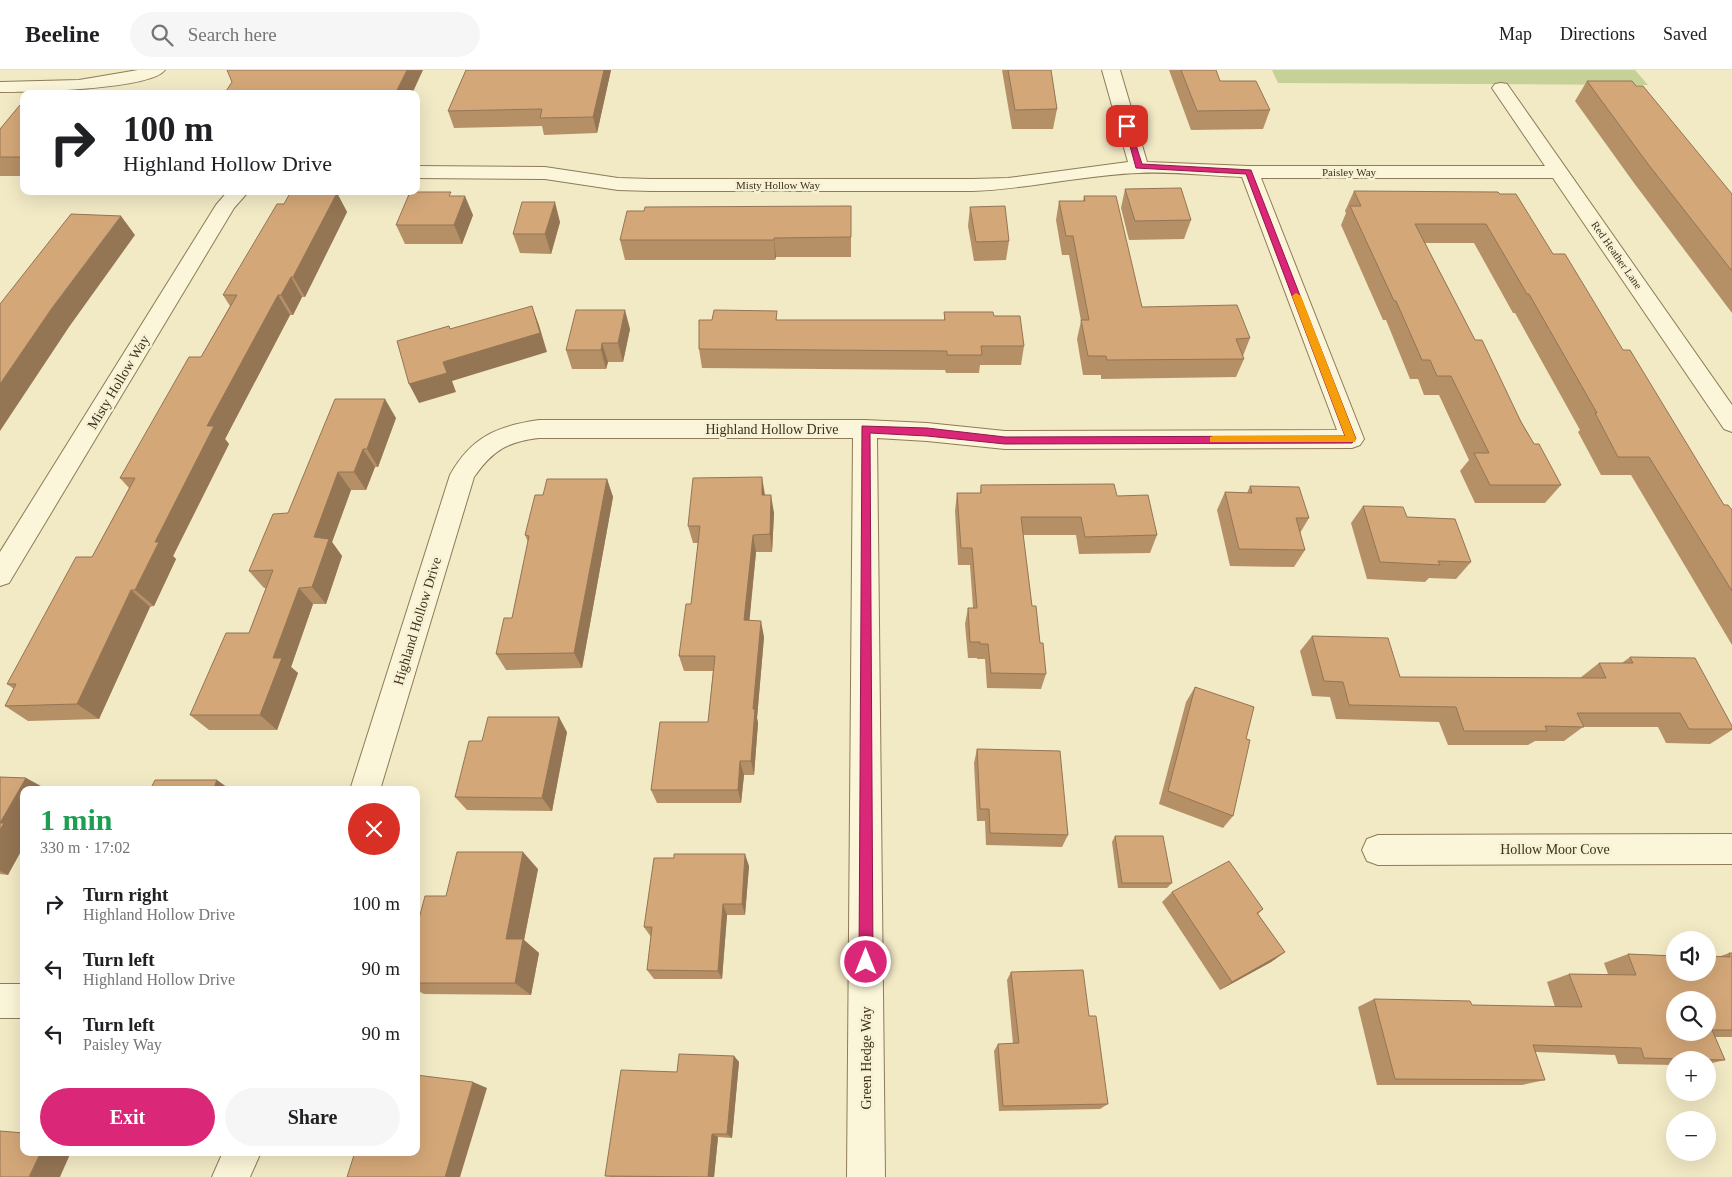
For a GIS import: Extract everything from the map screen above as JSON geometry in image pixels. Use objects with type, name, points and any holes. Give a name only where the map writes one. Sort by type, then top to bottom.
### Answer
[{"type":"street","points":[[0,87],[81,86],[132,78],[156,70]]},
{"type":"street","points":[[1111,70],[1139,167]]},
{"type":"street","name":"Red Heather Lane","points":[[1500,88],[1732,423]]},
{"type":"street","name":"Paisley Way","points":[[1139,167],[1249,172],[1559,172]]},
{"type":"street","name":"Misty Hollow Way","points":[[420,172],[545,172],[618,184],[643,185],[972,185],[1008,184],[1073,174],[1139,167]]},
{"type":"street","name":"Highland Hollow Drive","points":[[366,786],[462,475],[476,455],[494,440],[515,432],[538,428],[865,429],[927,432],[1005,440],[1352,439],[1249,172]]},
{"type":"street","name":"Misty Hollow Way","points":[[0,575],[221,213],[235,195]]},
{"type":"street","name":"Green Hedge Way","points":[[865,429],[866,1177]]},
{"type":"street","name":"Hollow Moor Cove","points":[[1378,850],[1732,849]]},
{"type":"street","points":[[0,1001],[20,1001]]},
{"type":"street","points":[[231,1177],[240,1156]]},
{"type":"green space","points":[[1272,70],[1635,70],[1648,85],[1278,83]]},
{"type":"building","points":[[227,70],[407,70],[397,90],[227,90],[232,82]]},
{"type":"building","points":[[466,70],[604,70],[593,117],[540,118],[542,109],[448,111]]},
{"type":"building","points":[[1008,70],[1051,70],[1057,109],[1015,110]]},
{"type":"building","points":[[1181,70],[1216,70],[1220,81],[1256,81],[1270,110],[1197,111]]},
{"type":"building","points":[[1587,81],[1632,81],[1636,86],[1643,86],[1732,194],[1732,271],[1648,164]]},
{"type":"building","points":[[20,105],[20,157],[0,157],[0,129]]},
{"type":"building","points":[[1181,188],[1191,220],[1135,221],[1125,189]]},
{"type":"building","points":[[1354,191],[1498,192],[1500,194],[1516,194],[1553,254],[1565,254],[1623,350],[1630,350],[1724,505],[1728,505],[1732,510],[1732,591],[1649,457],[1618,457],[1595,413],[1597,413],[1529,294],[1527,294],[1486,224],[1415,224],[1475,340],[1482,340],[1521,422],[1534,444],[1539,444],[1561,485],[1490,485],[1474,453],[1489,453],[1451,376],[1437,376],[1430,360],[1422,360],[1350,206],[1361,206]]},
{"type":"building","points":[[420,192],[451,192],[449,196],[465,196],[454,225],[396,225],[409,195],[420,195]]},
{"type":"building","points":[[289,195],[336,195],[293,277],[291,277],[281,295],[278,295],[207,426],[214,426],[155,542],[159,542],[135,590],[131,590],[77,704],[5,706],[16,684],[7,684],[76,557],[92,557],[135,478],[120,478],[189,357],[201,357],[237,295],[223,295],[277,204],[284,204]]},
{"type":"building","points":[[1084,196],[1116,196],[1142,307],[1237,305],[1250,338],[1236,339],[1244,359],[1107,360],[1106,356],[1088,356],[1081,320],[1089,320],[1073,236],[1066,236],[1059,201],[1085,201]]},
{"type":"building","points":[[522,202],[555,202],[545,234],[513,234]]},
{"type":"building","points":[[851,206],[851,237],[774,238],[774,240],[620,240],[627,211],[644,211],[645,207]]},
{"type":"building","points":[[1005,206],[1009,241],[976,242],[970,207]]},
{"type":"building","points":[[71,214],[121,216],[52,308],[0,384],[0,304]]},
{"type":"building","points":[[532,306],[540,333],[443,362],[447,373],[409,384],[397,341],[449,326],[450,329]]},
{"type":"building","points":[[576,310],[625,310],[618,343],[602,343],[601,350],[566,350]]},
{"type":"building","points":[[714,310],[777,311],[776,320],[945,320],[944,312],[993,312],[994,316],[1020,316],[1024,346],[981,346],[982,355],[947,355],[947,351],[699,349],[699,320],[712,320]]},
{"type":"building","points":[[335,399],[385,399],[367,449],[363,449],[354,472],[338,472],[314,537],[329,539],[312,587],[299,588],[273,658],[282,658],[260,715],[190,715],[226,633],[249,633],[273,570],[249,571],[273,514],[288,513]]},
{"type":"building","points":[[762,477],[762,495],[771,495],[770,534],[753,535],[744,620],[761,621],[753,709],[755,709],[751,761],[740,761],[738,790],[651,790],[660,722],[708,722],[715,656],[679,656],[686,604],[691,604],[700,526],[688,526],[693,478]]},
{"type":"building","points":[[547,479],[607,479],[574,653],[496,654],[504,618],[512,618],[529,536],[525,535],[535,495],[543,495]]},
{"type":"building","points":[[1114,484],[1117,496],[1148,495],[1157,535],[1085,537],[1081,517],[1021,517],[1032,606],[1036,606],[1040,643],[1043,643],[1046,674],[991,673],[988,644],[970,642],[968,608],[977,608],[972,548],[961,548],[957,493],[981,493],[981,485]]},
{"type":"building","points":[[1250,486],[1299,487],[1309,518],[1296,518],[1305,550],[1239,549],[1225,492],[1252,493]]},
{"type":"building","points":[[1363,506],[1403,507],[1407,517],[1455,519],[1471,562],[1438,561],[1440,565],[1380,562]]},
{"type":"building","points":[[1312,636],[1388,638],[1400,677],[1606,678],[1599,663],[1633,663],[1630,657],[1695,658],[1732,729],[1689,729],[1680,713],[1577,713],[1584,727],[1545,726],[1547,731],[1464,731],[1456,707],[1349,705],[1343,682],[1324,681]]},
{"type":"building","points":[[1195,687],[1254,707],[1246,739],[1250,740],[1233,816],[1168,791]]},
{"type":"building","points":[[488,717],[559,717],[542,798],[455,797],[469,741],[482,741]]},
{"type":"building","points":[[977,749],[1060,751],[1068,835],[990,833],[989,809],[980,809]]},
{"type":"building","points":[[0,777],[26,778],[20,786],[0,823]]},
{"type":"building","points":[[155,780],[217,780],[215,786],[152,786]]},
{"type":"building","points":[[1115,836],[1163,836],[1172,883],[1122,883]]},
{"type":"building","points":[[457,852],[523,852],[506,939],[523,939],[515,983],[420,983],[420,915],[425,896],[446,896]]},
{"type":"building","points":[[674,854],[745,854],[742,904],[723,904],[718,971],[647,970],[652,927],[644,927],[654,858],[674,858]]},
{"type":"building","points":[[1229,861],[1263,909],[1257,913],[1285,952],[1232,982],[1172,892]]},
{"type":"building","points":[[1729,953],[1732,953],[1732,1030],[1716,1030],[1716,991],[1666,991],[1666,1041],[1716,1041],[1716,1039],[1725,1060],[1716,1060],[1716,1051],[1666,1051],[1666,1059],[1644,1058],[1641,1048],[1533,1045],[1545,1080],[1395,1079],[1374,999],[1470,1001],[1472,1005],[1582,1007],[1569,974],[1636,975],[1628,954],[1666,956],[1666,981],[1716,981],[1716,956],[1730,957]]},
{"type":"building","points":[[1083,970],[1089,1016],[1096,1016],[1108,1104],[1003,1106],[998,1044],[1019,1043],[1011,972]]},
{"type":"building","points":[[679,1054],[734,1056],[727,1134],[712,1134],[708,1177],[605,1176],[621,1070],[677,1072]]},
{"type":"building","points":[[420,1075],[473,1082],[445,1177],[347,1177],[354,1156],[420,1156]]},
{"type":"building","points":[[0,1131],[20,1133],[20,1156],[39,1156],[29,1177],[0,1177]]},
{"type":"slow traffic","points":[[1213,440],[1352,439],[1296,296]]},
{"type":"route","points":[[866,962],[865,429],[927,432],[1005,440],[1352,439],[1249,172],[1139,167],[1127,126]]}]
